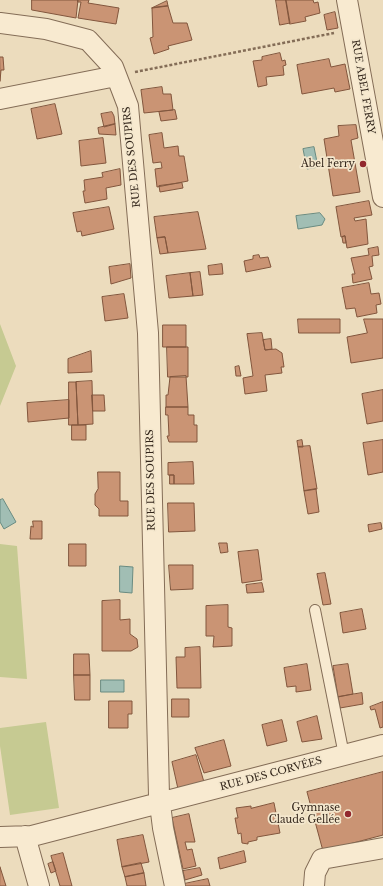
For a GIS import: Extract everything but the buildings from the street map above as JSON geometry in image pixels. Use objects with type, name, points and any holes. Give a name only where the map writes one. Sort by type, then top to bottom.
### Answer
[{"type":"street","name":"RUE ABEL FERRY","points":[[347,0],[383,197]]},
{"type":"street","name":"RUE DES SOUPIRS","points":[[0,23],[46,29],[88,40],[113,67],[128,106],[148,333],[159,803],[175,886]]},
{"type":"street","points":[[0,99],[116,76]]},
{"type":"street","name":"RUE DES CORVÉES","points":[[0,837],[25,836],[383,745]]},
{"type":"street","points":[[25,836],[39,886]]},
{"type":"street","points":[[314,886],[315,873],[322,859],[383,848]]},
{"type":"lane","points":[[315,610],[344,755]]},
{"type":"path","points":[[116,76],[352,29]]},
{"type":"green space","points":[[0,324],[16,366],[0,406]]},
{"type":"green space","points":[[0,544],[17,546],[27,679],[0,677]]},
{"type":"green space","points":[[46,722],[59,808],[10,815],[0,746],[0,728]]},
{"type":"water","points":[[314,147],[318,167],[307,169],[303,149]]},
{"type":"water","points":[[320,213],[325,219],[322,225],[298,229],[296,216]]},
{"type":"water","points":[[3,499],[16,522],[4,529],[0,522],[0,500]]},
{"type":"water","points":[[120,566],[133,567],[132,593],[120,592]]},
{"type":"water","points":[[101,680],[124,680],[124,692],[101,692]]},
{"type":"place","name":"Abel Ferry","points":[[363,164]]},
{"type":"place","name":"Gymnase Claude Gellée","points":[[348,814]]}]
